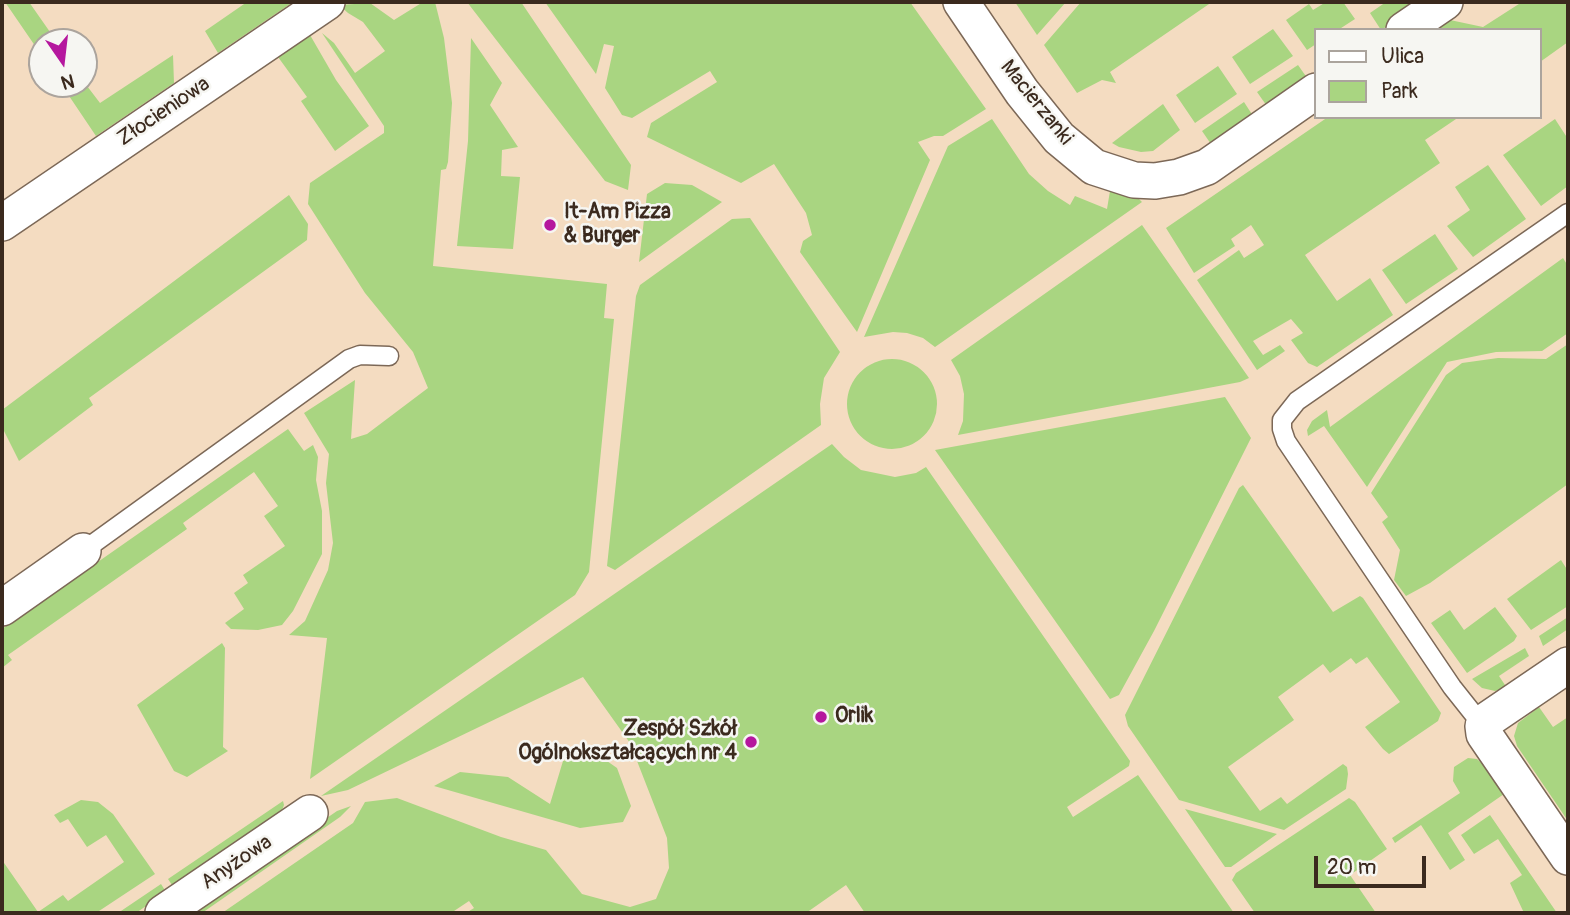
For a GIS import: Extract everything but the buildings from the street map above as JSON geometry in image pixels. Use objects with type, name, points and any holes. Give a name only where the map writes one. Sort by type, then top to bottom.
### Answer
[{"type":"street","name":"Złocieniowa","points":[[2,223],[327,2]]},
{"type":"street","name":"Macierzanki","points":[[961,2],[1022,92],[1059,138],[1094,167],[1134,180],[1155,181],[1179,177],[1207,167],[1314,92]]},
{"type":"street","points":[[1407,28],[1445,2]]},
{"type":"street","points":[[2,608],[83,551]]},
{"type":"street","points":[[1568,664],[1487,720],[1483,726],[1484,734],[1568,858]]},
{"type":"street","name":"Anyżowa","points":[[163,913],[310,813]]},
{"type":"lane","points":[[1483,726],[1452,687],[1286,440],[1282,420],[1297,401],[1568,213]]},
{"type":"lane","points":[[83,551],[349,359],[360,355],[389,356]]},
{"type":"green space","points":[[5,2],[29,2],[47,28],[28,28],[28,36]]},
{"type":"green space","points":[[247,2],[293,2],[218,53],[205,31]]},
{"type":"green space","points":[[423,2],[435,2],[444,38],[452,103],[448,162],[446,169],[441,170],[433,266],[607,284],[604,318],[614,319],[589,572],[575,595],[310,779],[327,638],[289,635],[305,621],[328,570],[333,543],[326,483],[329,454],[304,413],[355,380],[351,439],[367,434],[428,388],[413,352],[365,293],[308,204],[310,183],[384,133],[384,126],[322,33],[334,43],[355,73],[385,51],[363,22],[339,5],[370,3],[394,20]]},
{"type":"green space","points":[[467,2],[521,2],[631,165],[628,190],[605,181]]},
{"type":"green space","points":[[545,2],[910,2],[986,109],[943,136],[934,136],[918,142],[930,160],[857,332],[800,252],[803,241],[812,235],[806,213],[774,164],[741,183],[647,137],[651,123],[717,82],[710,71],[632,118],[622,115],[605,88],[614,46],[604,44],[596,74]]},
{"type":"green space","points":[[1015,2],[1066,2],[1037,35]]},
{"type":"green space","points":[[1081,2],[1212,2],[1110,72],[1116,83],[1102,80],[1077,93],[1044,45]]},
{"type":"green space","points":[[1326,2],[1343,2],[1355,19],[1341,28],[1314,28],[1314,45],[1307,50],[1286,20],[1309,4],[1313,10]]},
{"type":"green space","points":[[1386,2],[1424,3],[1384,28],[1380,28],[1370,13]]},
{"type":"green space","points":[[1522,2],[1568,2],[1568,42],[1542,61],[1542,28],[1441,28],[1442,24],[1450,20],[1483,27]]},
{"type":"green space","points":[[306,28],[336,80],[369,126],[335,151],[301,101],[307,97],[273,50]]},
{"type":"green space","points":[[1273,29],[1293,56],[1250,84],[1232,57]]},
{"type":"green space","points":[[471,38],[502,83],[490,105],[518,147],[502,150],[501,176],[520,177],[513,249],[457,246],[468,141]]},
{"type":"green space","points":[[173,55],[174,83],[96,136],[70,98],[96,98],[100,103]]},
{"type":"green space","points":[[1298,65],[1310,82],[1269,109],[1257,92]]},
{"type":"green space","points":[[1218,66],[1237,94],[1195,123],[1176,95]]},
{"type":"green space","points":[[1244,102],[1255,119],[1213,147],[1202,131]]},
{"type":"green space","points":[[1163,104],[1180,130],[1153,151],[1141,152],[1112,143]]},
{"type":"green space","points":[[992,119],[1029,174],[1048,191],[1070,205],[1075,196],[1107,209],[1110,191],[1138,198],[1142,202],[935,347],[923,338],[907,333],[893,332],[864,337],[948,146]]},
{"type":"green space","points":[[1325,119],[1456,119],[1425,140],[1440,163],[1305,255],[1337,301],[1370,278],[1393,315],[1317,367],[1308,363],[1291,340],[1303,333],[1291,319],[1253,341],[1263,355],[1280,345],[1285,351],[1257,370],[1197,280],[1239,250],[1244,258],[1264,245],[1251,225],[1231,239],[1235,246],[1194,273],[1166,228]]},
{"type":"green space","points":[[1555,119],[1568,139],[1568,186],[1541,206],[1503,155]]},
{"type":"green space","points":[[1488,165],[1526,219],[1473,257],[1447,226],[1470,210],[1455,187]]},
{"type":"green space","points":[[665,183],[692,185],[722,202],[639,262],[647,194]]},
{"type":"green space","points":[[289,195],[308,224],[307,240],[89,398],[93,405],[19,461],[2,427],[2,410]]},
{"type":"green space","points":[[750,218],[840,352],[824,378],[820,404],[821,425],[615,570],[607,566],[636,296],[640,285],[732,219]]},
{"type":"green space","points":[[1142,225],[1249,378],[1240,382],[958,435],[963,421],[964,394],[960,376],[951,360]]},
{"type":"green space","points":[[1435,234],[1458,269],[1406,304],[1382,270]]},
{"type":"green space","points":[[1563,258],[1568,266],[1568,333],[1542,351],[1496,352],[1447,362],[1367,487],[1324,426],[1308,436],[1307,430],[1312,421],[1327,410],[1330,427]]},
{"type":"green space","points":[[1568,344],[1568,484],[1430,583],[1406,596],[1394,580],[1400,550],[1382,522],[1388,517],[1371,493],[1446,375],[1462,363],[1498,358],[1546,359]]},
{"type":"green space","points":[[892,359],[909,363],[924,372],[933,387],[937,404],[933,421],[924,436],[909,445],[892,449],[875,445],[860,436],[851,421],[847,404],[851,387],[860,372],[875,363]]},
{"type":"green space","points":[[1225,397],[1251,438],[1154,631],[1119,695],[1110,699],[935,450]]},
{"type":"green space","points":[[288,429],[304,451],[313,445],[318,457],[316,480],[322,511],[322,554],[293,611],[282,625],[258,630],[231,629],[225,623],[244,609],[234,593],[248,583],[243,575],[285,546],[264,516],[278,506],[254,472],[183,523],[187,529],[8,655],[12,660],[2,668],[2,629]]},
{"type":"green space","name":"Zespół Szkół Ogólnokształcących nr 4","points":[[832,444],[861,470],[895,477],[916,473],[926,467],[1130,761],[1129,766],[1067,807],[1073,817],[1138,775],[1234,913],[865,913],[846,885],[806,913],[466,913],[474,908],[469,901],[451,913],[222,913],[353,823],[365,802],[397,798],[501,837],[546,850],[582,894],[630,907],[656,899],[669,868],[667,838],[630,743],[583,677],[348,790],[321,796]]},
{"type":"green space","points":[[1243,485],[1333,612],[1360,596],[1363,598],[1441,713],[1438,721],[1389,754],[1365,727],[1400,702],[1367,657],[1356,664],[1351,658],[1330,673],[1323,664],[1278,697],[1294,720],[1228,767],[1260,811],[1281,797],[1287,804],[1343,764],[1347,767],[1348,774],[1346,789],[1284,830],[1179,800],[1128,726],[1125,715],[1239,488]]},
{"type":"green space","points":[[1561,560],[1568,571],[1568,606],[1531,630],[1507,599]]},
{"type":"green space","points":[[1495,607],[1517,636],[1514,641],[1467,673],[1431,623],[1450,610],[1464,630]]},
{"type":"green space","points":[[1568,617],[1568,629],[1543,646],[1539,636]]},
{"type":"green space","points":[[222,643],[225,648],[223,747],[228,751],[187,777],[174,771],[137,705]]},
{"type":"green space","points":[[1525,648],[1529,656],[1499,676],[1507,688],[1495,691],[1482,688],[1472,679]]},
{"type":"green space","points":[[1539,707],[1553,727],[1568,717],[1568,821],[1517,746],[1514,736],[1518,723]]},
{"type":"green space","points":[[594,752],[617,768],[631,806],[623,822],[580,828],[434,786],[460,772],[508,777],[550,804],[563,761]]},
{"type":"green space","points":[[1468,758],[1477,759],[1489,770],[1504,794],[1448,833],[1465,860],[1450,870],[1421,825],[1395,843],[1392,838],[1460,793],[1453,781],[1454,767]]},
{"type":"green space","points":[[1349,798],[1355,802],[1387,849],[1350,875],[1376,913],[1255,913],[1232,880],[1236,873]]},
{"type":"green space","points":[[81,800],[98,802],[113,814],[155,874],[96,913],[2,913],[2,860],[38,912],[63,895],[68,901],[124,862],[106,835],[87,847],[68,819],[60,823],[54,815]]},
{"type":"green space","points":[[283,801],[281,813],[174,888],[168,879]]},
{"type":"green space","points":[[351,806],[340,817],[202,913],[189,913],[337,811]]},
{"type":"green space","points":[[1185,809],[1277,834],[1231,867],[1225,867]]},
{"type":"green space","points":[[1490,815],[1557,913],[1524,913],[1510,883],[1522,875],[1498,839],[1474,854],[1461,835]]},
{"type":"green space","points":[[161,884],[166,892],[136,913],[118,913]]},
{"type":"place","name":"It-Am Pizza & Burger","points":[[550,225]]},
{"type":"place","name":"Orlik","points":[[821,717]]},
{"type":"place","name":"Zespół Szkół Ogólnokształcących nr 4","points":[[751,742]]}]
